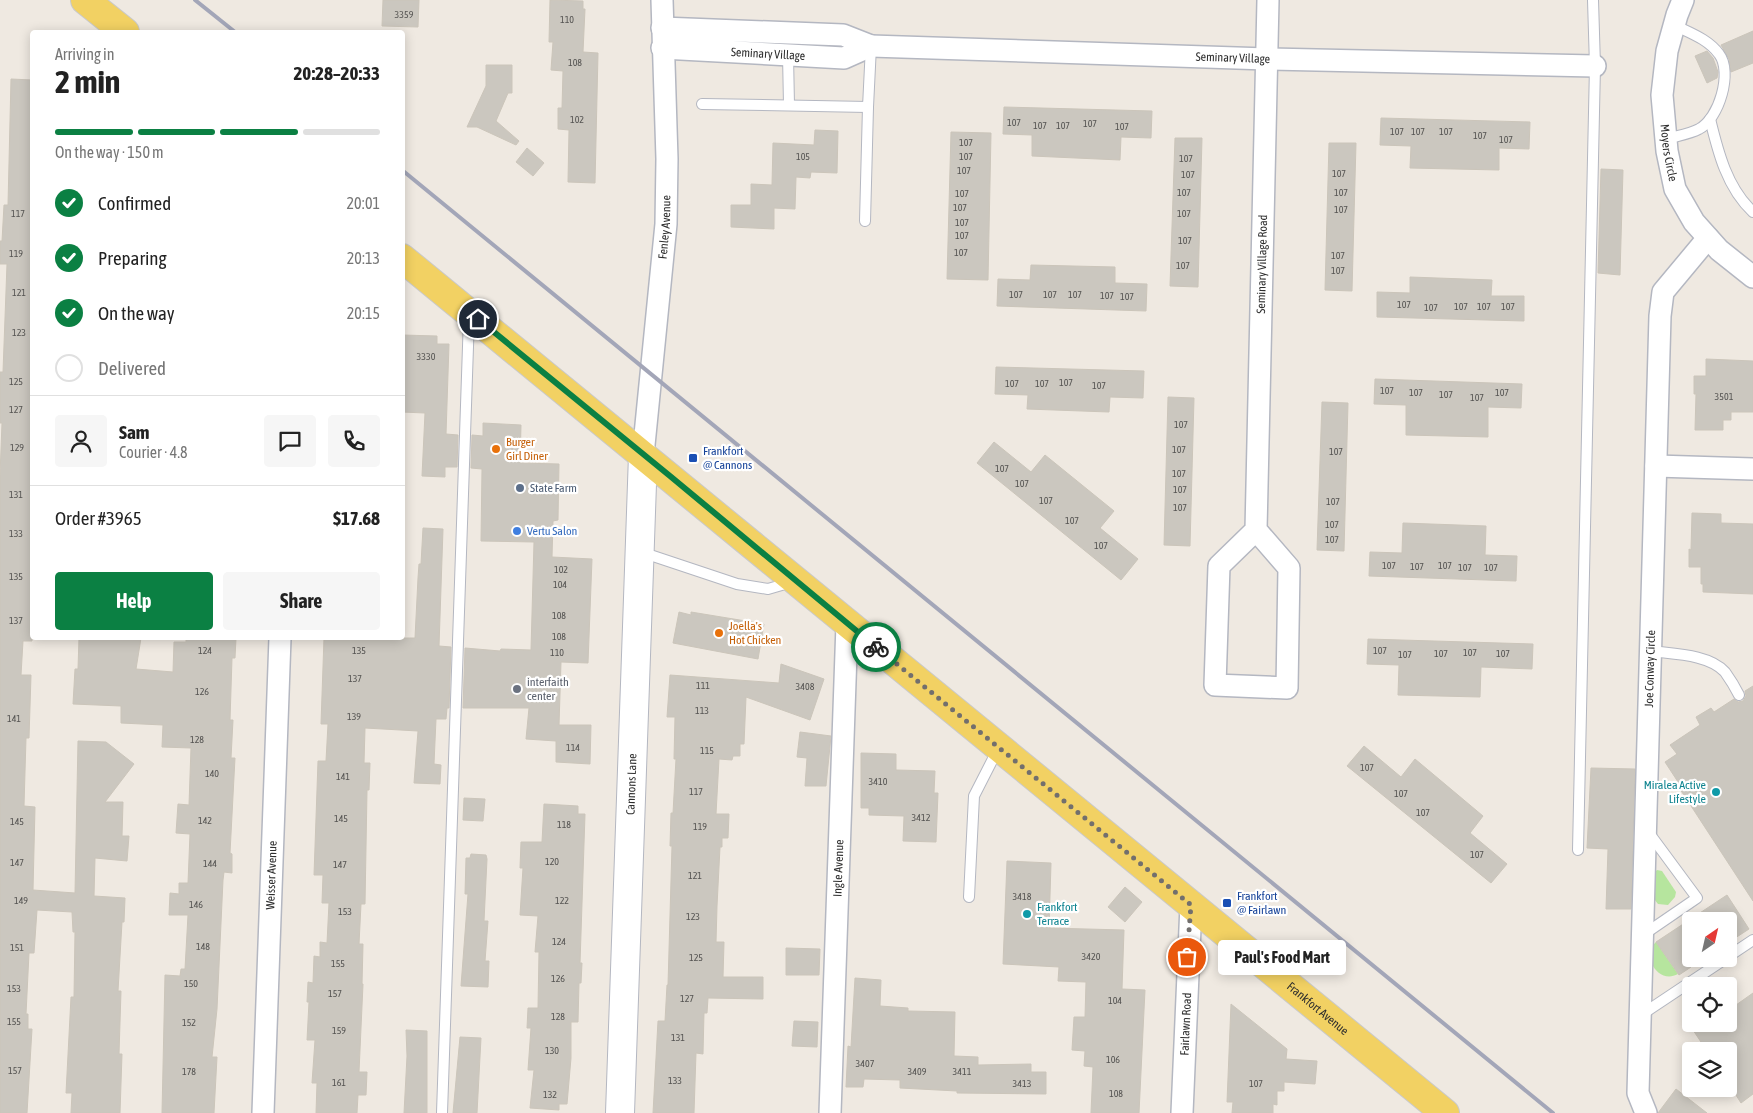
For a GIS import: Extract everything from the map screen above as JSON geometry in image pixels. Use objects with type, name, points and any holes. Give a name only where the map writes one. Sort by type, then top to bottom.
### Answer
[{"type":"main road","points":[[85,0],[122,30]]},
{"type":"main road","name":"Frankfort Avenue","points":[[405,260],[1444,1113]]},
{"type":"main road","name":"Cannons Lane","points":[[620,1113],[643,455]]},
{"type":"street","name":"Fenley Avenue","points":[[643,455],[666,224],[667,159],[662,0]]},
{"type":"street","name":"Seminary Village Road","points":[[1256,530],[1268,0]]},
{"type":"street","name":"Moyers Circle","points":[[1683,0],[1667,51],[1662,95],[1667,151],[1675,189],[1694,222],[1708,238],[1719,250],[1753,277]]},
{"type":"street","name":"Seminary Village","points":[[662,38],[843,36],[871,46],[1595,66]]},
{"type":"street","name":"Seminary Village","points":[[662,38],[788,55],[844,58],[871,46]]},
{"type":"street","name":"Joe Conway Circle","points":[[1646,1113],[1638,1093],[1660,316],[1663,292],[1708,238]]},
{"type":"street","points":[[1656,466],[1753,469]]},
{"type":"street","points":[[1256,530],[1289,568],[1287,688],[1215,686],[1218,566],[1256,530]]},
{"type":"street","name":"Ingle Avenue","points":[[830,1113],[848,624]]},
{"type":"street","name":"Weisser Avenue","points":[[263,1113],[280,640]]},
{"type":"street","name":"Fairlawn Road","points":[[1182,1113],[1186,1047],[1187,957],[1191,905]]},
{"type":"lane","points":[[1578,850],[1595,66],[1593,0]]},
{"type":"lane","points":[[1666,138],[1700,129],[1710,119],[1720,101],[1724,86],[1723,62],[1720,54],[1707,42],[1674,25]]},
{"type":"lane","points":[[865,221],[871,46]]},
{"type":"lane","points":[[788,55],[789,105]]},
{"type":"lane","points":[[702,104],[868,107]]},
{"type":"lane","points":[[1710,119],[1719,155],[1730,182],[1753,212]]},
{"type":"lane","points":[[442,1113],[469,312]]},
{"type":"lane","points":[[640,552],[737,584],[768,589],[795,581]]},
{"type":"lane","points":[[1650,651],[1696,657],[1712,663],[1724,670],[1739,695]]},
{"type":"lane","points":[[970,897],[974,796],[998,748]]},
{"type":"lane","points":[[1642,935],[1696,898],[1645,828]]},
{"type":"lane","points":[[1738,950],[1753,940]]},
{"type":"lane","points":[[1640,1016],[1712,968]]},
{"type":"green space","points":[[1657,870],[1662,871],[1676,892],[1675,897],[1668,905],[1658,904],[1654,899],[1655,872]]},
{"type":"green space","points":[[1656,942],[1678,974],[1664,976],[1654,967],[1650,954]]},
{"type":"building","points":[[383,0],[419,0],[418,27],[382,26]]},
{"type":"building","points":[[550,0],[583,1],[583,9],[585,9],[583,52],[598,53],[595,183],[568,182],[569,130],[558,129],[558,108],[562,108],[563,71],[551,70],[553,42],[549,42]]},
{"type":"building","points":[[1753,31],[1753,63],[1731,72],[1729,59],[1721,45]]},
{"type":"building","points":[[1707,51],[1713,58],[1718,72],[1717,78],[1707,83],[1695,56]]},
{"type":"building","points":[[486,65],[512,65],[512,93],[508,93],[496,121],[519,141],[516,145],[477,127],[467,127],[486,86]]},
{"type":"building","points":[[11,79],[30,80],[30,640],[32,641],[23,641],[21,675],[31,675],[29,738],[26,738],[24,806],[35,807],[33,890],[75,893],[78,741],[106,742],[134,764],[105,802],[123,802],[122,836],[129,836],[127,861],[95,858],[94,896],[125,898],[118,991],[121,991],[119,1054],[122,1054],[120,1113],[71,1113],[72,1093],[66,1093],[71,997],[74,997],[75,932],[73,932],[72,912],[37,910],[34,953],[29,953],[26,1014],[28,1014],[28,1029],[32,1029],[27,1113],[0,1113],[0,475],[2,423],[0,423],[0,372],[3,372],[7,264],[0,264],[0,241],[2,241],[4,205],[8,205]]},
{"type":"building","points":[[1004,107],[1152,111],[1151,138],[1121,137],[1120,160],[1032,156],[1032,135],[1003,134]]},
{"type":"building","points":[[1381,118],[1530,122],[1529,149],[1499,148],[1499,170],[1410,168],[1411,146],[1380,145]]},
{"type":"building","points":[[815,130],[838,131],[837,173],[811,172],[810,178],[796,177],[795,209],[774,208],[774,229],[731,227],[731,205],[751,205],[751,184],[772,185],[773,143],[814,145]]},
{"type":"building","points":[[951,132],[991,133],[988,280],[947,279]]},
{"type":"building","points":[[1175,138],[1202,138],[1198,287],[1170,286]]},
{"type":"building","points":[[1329,143],[1356,143],[1352,291],[1325,290]]},
{"type":"building","points":[[527,148],[544,163],[533,176],[516,162]]},
{"type":"building","points":[[1601,169],[1623,170],[1620,275],[1598,273]]},
{"type":"building","points":[[1031,265],[1115,267],[1115,283],[1147,284],[1146,311],[997,306],[998,279],[1030,280]]},
{"type":"building","points":[[1410,277],[1492,280],[1491,296],[1524,296],[1524,321],[1377,317],[1377,292],[1410,293]]},
{"type":"building","points":[[405,335],[437,336],[437,344],[449,344],[446,434],[458,435],[457,467],[445,467],[445,477],[422,476],[425,413],[405,412]]},
{"type":"building","points":[[1706,359],[1753,361],[1753,412],[1731,412],[1731,420],[1723,420],[1723,430],[1695,430],[1696,394],[1694,394],[1694,376],[1706,376]]},
{"type":"building","points":[[996,367],[1144,371],[1143,398],[1110,397],[1109,412],[1027,409],[1028,395],[995,394]]},
{"type":"building","points":[[1375,379],[1522,384],[1521,408],[1488,407],[1488,437],[1406,435],[1406,405],[1374,404]]},
{"type":"building","points":[[1168,397],[1194,398],[1190,546],[1164,545]]},
{"type":"building","points":[[1322,402],[1348,403],[1344,551],[1317,550]]},
{"type":"building","points":[[483,423],[521,425],[520,463],[559,464],[558,520],[553,521],[552,557],[592,559],[588,663],[561,662],[559,725],[591,725],[590,764],[556,762],[556,741],[526,739],[529,708],[463,708],[465,648],[500,651],[501,649],[531,650],[534,542],[481,541],[482,469],[471,468],[472,435],[483,436]]},
{"type":"building","points":[[994,442],[1031,472],[1045,455],[1114,511],[1100,528],[1138,559],[1121,580],[977,463]]},
{"type":"building","points":[[1692,513],[1721,514],[1721,523],[1753,524],[1753,594],[1703,592],[1701,567],[1689,567]]},
{"type":"building","points":[[1403,523],[1486,526],[1485,555],[1517,556],[1516,581],[1369,576],[1370,552],[1402,553]]},
{"type":"building","points":[[423,528],[443,529],[439,646],[451,647],[449,708],[447,708],[446,719],[436,719],[434,764],[441,765],[440,784],[414,783],[418,731],[365,728],[364,763],[370,763],[369,790],[367,790],[365,904],[361,904],[359,944],[363,944],[363,984],[359,1072],[367,1072],[366,1095],[358,1095],[357,1113],[316,1113],[317,1083],[312,1083],[315,1040],[307,1040],[309,1002],[307,1002],[308,982],[313,983],[314,956],[320,957],[320,942],[327,943],[329,903],[322,903],[323,875],[314,875],[318,761],[326,761],[328,724],[321,724],[324,640],[405,640],[405,638],[415,638],[419,564],[421,564]]},
{"type":"building","name":"Joella's Hot Chicken","points":[[679,612],[691,615],[691,612],[764,624],[758,659],[673,643]]},
{"type":"building","points":[[1368,639],[1533,644],[1532,669],[1481,667],[1480,697],[1398,695],[1399,665],[1367,664]]},
{"type":"building","points":[[79,640],[141,640],[136,669],[173,672],[174,642],[186,642],[186,640],[236,640],[235,658],[232,658],[230,720],[233,720],[231,758],[235,758],[230,853],[232,854],[232,873],[224,872],[223,880],[217,1009],[212,1057],[217,1057],[214,1113],[162,1113],[165,975],[180,976],[181,969],[185,969],[188,915],[169,915],[170,893],[179,894],[179,883],[188,883],[190,834],[176,833],[178,804],[189,805],[191,748],[162,747],[163,725],[121,723],[121,706],[73,704],[75,669],[78,669]]},
{"type":"building","points":[[781,664],[824,679],[810,720],[746,697],[744,744],[740,744],[740,756],[733,756],[732,760],[719,759],[716,814],[729,814],[728,838],[722,838],[722,847],[720,847],[717,906],[716,942],[724,942],[723,977],[763,977],[763,999],[708,998],[707,1013],[704,1013],[703,1054],[696,1053],[694,1113],[653,1113],[658,1021],[665,1021],[668,985],[672,846],[670,846],[671,813],[673,813],[676,759],[674,759],[675,717],[667,717],[670,675],[779,683]]},
{"type":"building","name":"Miralea Active Lifestyle","points":[[1753,686],[1753,901],[1678,786],[1680,785],[1665,762],[1677,754],[1670,745],[1700,725],[1696,717],[1711,708],[1714,712],[1734,699],[1738,702],[1743,701],[1746,696],[1745,691]]},
{"type":"building","points":[[800,732],[831,736],[826,786],[805,786],[807,758],[797,757]]},
{"type":"building","points":[[1364,746],[1401,777],[1415,759],[1483,816],[1470,833],[1507,864],[1491,883],[1347,766]]},
{"type":"building","points":[[861,753],[896,754],[896,770],[935,771],[934,793],[938,793],[936,842],[903,841],[904,816],[869,815],[869,808],[861,808]]},
{"type":"building","points":[[1591,768],[1635,769],[1631,909],[1606,909],[1608,849],[1587,848]]},
{"type":"building","points":[[464,798],[485,799],[483,821],[463,820]]},
{"type":"building","points":[[544,804],[578,806],[578,814],[585,814],[580,963],[582,963],[581,983],[579,983],[578,1022],[571,1022],[571,1058],[567,1104],[559,1104],[559,1110],[530,1108],[534,1070],[528,1070],[531,1028],[527,1028],[528,1008],[538,1008],[539,952],[535,952],[538,916],[520,915],[523,868],[520,868],[521,842],[542,842]]},
{"type":"building","points":[[471,854],[486,855],[487,859],[484,921],[488,921],[485,961],[489,961],[488,987],[461,986],[468,894],[465,894],[466,858],[470,858]]},
{"type":"building","points":[[1007,861],[1051,863],[1049,928],[1124,930],[1122,989],[1145,990],[1139,1113],[1091,1113],[1093,1067],[1084,1066],[1085,1051],[1072,1050],[1074,1017],[1085,1017],[1086,982],[1058,981],[1059,967],[1003,964]]},
{"type":"building","points":[[1125,887],[1142,902],[1125,922],[1108,907]]},
{"type":"building","points":[[1727,895],[1738,912],[1737,912],[1701,912]]},
{"type":"building","points":[[1738,912],[1749,929],[1738,936]]},
{"type":"building","points":[[1682,925],[1682,968],[1690,968],[1679,975],[1656,942]]},
{"type":"building","points":[[786,948],[820,949],[819,975],[786,975]]},
{"type":"building","points":[[855,978],[881,980],[880,1006],[908,1008],[908,1011],[955,1012],[954,1056],[978,1057],[978,1065],[1031,1064],[1031,1072],[1046,1072],[1046,1094],[957,1093],[957,1091],[900,1088],[900,1080],[864,1079],[863,1087],[846,1087],[848,1046],[851,1047]]},
{"type":"building","points":[[1753,993],[1753,1094],[1741,1103],[1737,1097],[1737,1042],[1701,1042],[1694,1032],[1737,1032],[1737,1004]]},
{"type":"building","points":[[1231,1004],[1287,1049],[1286,1059],[1317,1061],[1315,1084],[1284,1082],[1284,1091],[1277,1091],[1277,1105],[1273,1104],[1273,1113],[1232,1113],[1233,1102],[1227,1102]]},
{"type":"building","points":[[794,1021],[818,1022],[817,1047],[792,1046]]},
{"type":"building","points":[[406,1030],[427,1031],[427,1113],[404,1113],[407,1056]]},
{"type":"building","points":[[460,1037],[481,1038],[477,1113],[453,1113]]},
{"type":"building","points":[[1676,1089],[1682,1094],[1682,1097],[1686,1097],[1707,1113],[1658,1113]]},
{"type":"railway","points":[[195,0],[232,30]]},
{"type":"railway","points":[[405,172],[1553,1113]]},
{"type":"way so far","points":[[876,647],[1191,905],[1187,957]]},
{"type":"place","name":"Burger Girl Diner","points":[[496,449]]},
{"type":"place","name":"Frankfort @ Cannons","points":[[693,458]]},
{"type":"place","name":"State Farm","points":[[520,488]]},
{"type":"place","name":"Vertu Salon","points":[[517,531]]},
{"type":"place","name":"Joella's Hot Chicken","points":[[719,633]]},
{"type":"place","name":"interfaith center","points":[[517,689]]},
{"type":"place","name":"Miralea Active Lifestyle","points":[[1716,792]]},
{"type":"place","name":"Frankfort @ Fairlawn","points":[[1227,903]]},
{"type":"place","name":"Frankfort Terrace","points":[[1027,914]]},
{"type":"place","name":"Paul's Food Mart","points":[[1187,957]]},
{"type":"route","points":[[478,319],[876,647]]}]
